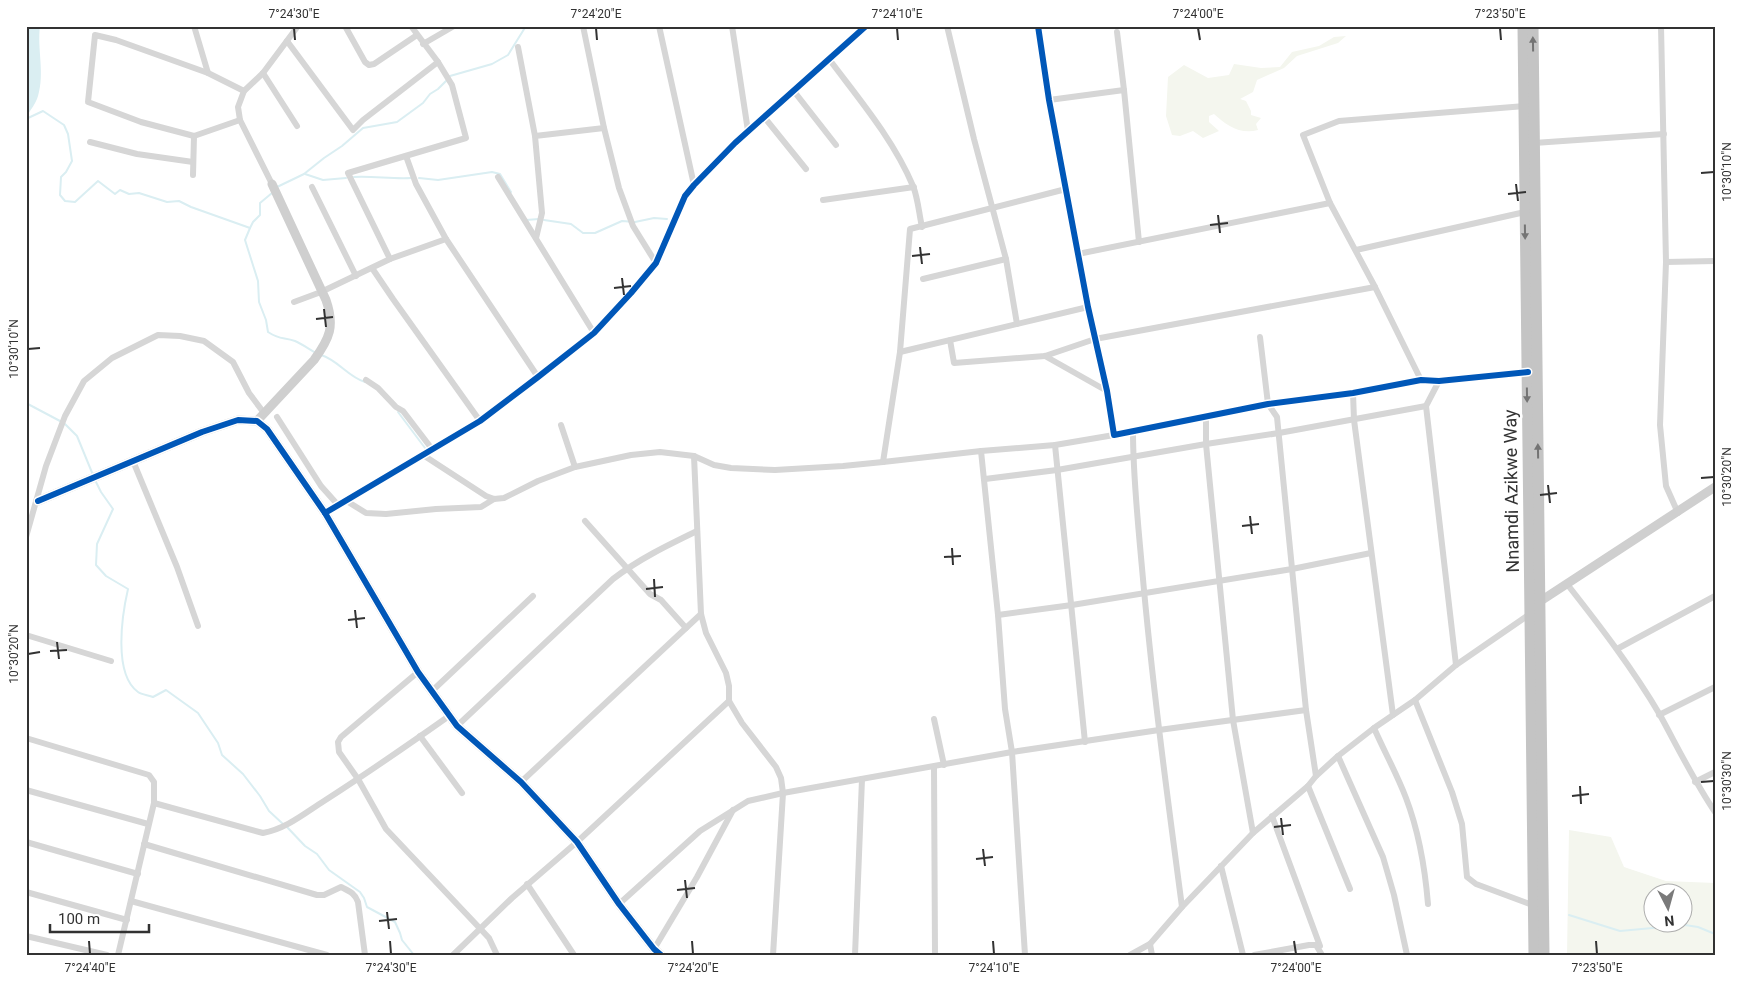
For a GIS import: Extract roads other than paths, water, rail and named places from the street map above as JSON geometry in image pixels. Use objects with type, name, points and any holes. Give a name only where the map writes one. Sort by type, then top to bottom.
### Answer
[{"type":"highway","name":"Nnamdi Azikwe Way","points":[[1523,26],[1533,879],[1535,906],[1534,955]]},
{"type":"highway","name":"Nnamdi Azikwe Way","points":[[1533,26],[1544,955]]},
{"type":"street","points":[[194,26],[208,73]]},
{"type":"street","points":[[257,422],[314,360],[331,328],[329,311],[279,199],[240,120],[238,107],[244,91],[262,73],[298,26]]},
{"type":"street","points":[[345,26],[365,62],[369,65],[374,64],[417,35]]},
{"type":"street","points":[[390,259],[348,173],[466,138],[452,85],[438,62],[411,26]]},
{"type":"street","points":[[423,44],[454,26]]},
{"type":"street","points":[[583,26],[604,128],[619,188],[633,226],[656,263]]},
{"type":"street","points":[[659,26],[694,185]]},
{"type":"street","points":[[732,26],[748,131]]},
{"type":"street","points":[[325,513],[480,421],[538,378],[594,332],[656,263],[685,196],[694,185],[748,131],[866,26]]},
{"type":"street","points":[[947,26],[1006,259],[1017,324]]},
{"type":"street","points":[[1038,26],[1049,100],[1088,307],[1107,391],[1114,435]]},
{"type":"street","points":[[1661,26],[1666,262],[1660,425],[1666,486],[1678,513]]},
{"type":"street","points":[[1117,32],[1139,242]]},
{"type":"street","points":[[240,120],[194,136],[141,122],[88,102],[95,35],[116,40],[208,73],[244,91]]},
{"type":"street","points":[[287,41],[353,130],[363,120],[438,62]]},
{"type":"street","points":[[518,47],[535,136],[542,213],[536,238]]},
{"type":"street","points":[[828,59],[873,116],[894,150],[914,187],[922,227]]},
{"type":"street","points":[[262,73],[297,126]]},
{"type":"street","points":[[793,90],[836,146]]},
{"type":"street","points":[[1049,100],[1124,90]]},
{"type":"street","points":[[1421,380],[1330,202],[1303,135],[1340,121],[1525,106]]},
{"type":"street","points":[[764,117],[806,169]]},
{"type":"street","points":[[535,136],[604,128]]},
{"type":"street","points":[[1534,143],[1664,134]]},
{"type":"street","points":[[193,175],[194,136]]},
{"type":"street","points":[[90,142],[137,154],[193,162]]},
{"type":"street","points":[[406,156],[416,184],[446,239],[538,378]]},
{"type":"street","points":[[498,177],[594,332]]},
{"type":"street","points":[[312,187],[356,276]]},
{"type":"street","points":[[823,200],[914,187]]},
{"type":"street","points":[[883,462],[900,352],[910,229],[1066,189]]},
{"type":"street","points":[[1078,254],[1330,202]]},
{"type":"street","points":[[1356,250],[1525,212]]},
{"type":"street","points":[[294,302],[321,292],[390,259],[446,239]]},
{"type":"street","points":[[923,279],[1006,259]]},
{"type":"street","points":[[1666,262],[1715,261]]},
{"type":"street","points":[[372,268],[480,421]]},
{"type":"street","points":[[950,340],[954,364],[1045,356],[1095,338],[1375,287]]},
{"type":"street","points":[[900,352],[1088,307]]},
{"type":"street","points":[[26,537],[57,434],[65,416],[84,381],[112,358],[158,335],[180,336],[204,341],[233,362],[264,413]]},
{"type":"street","points":[[1260,337],[1268,404],[1277,417],[1306,710],[1316,776]]},
{"type":"street","points":[[1045,356],[1107,391]]},
{"type":"street","points":[[346,500],[366,513],[386,514],[481,507],[494,499],[504,498],[538,481],[575,467],[631,455],[660,452],[694,456],[714,465],[731,468],[766,469],[843,466],[1055,445],[1133,432],[1268,404],[1353,393],[1421,380],[1439,381],[1528,372]]},
{"type":"street","points":[[366,380],[378,388],[403,411],[432,449]]},
{"type":"street","points":[[1439,381],[1426,406],[1456,665]]},
{"type":"street","points":[[1353,393],[1354,420],[1393,715]]},
{"type":"street","points":[[985,479],[1057,470],[1426,406]]},
{"type":"street","points":[[1206,416],[1206,444],[1233,720],[1253,833]]},
{"type":"street","points":[[277,417],[321,486],[338,505]]},
{"type":"street","points":[[38,501],[202,432],[238,420],[257,422],[267,429],[325,513],[418,672],[449,716],[457,726],[521,782],[577,842],[619,904],[657,952],[734,809]]},
{"type":"street","points":[[561,425],[575,467]]},
{"type":"street","points":[[1133,432],[1133,457],[1159,730],[1182,907]]},
{"type":"street","points":[[1055,445],[1085,742]]},
{"type":"street","points":[[982,451],[998,615],[1004,701],[1012,752],[1025,955]]},
{"type":"street","points":[[423,455],[486,496],[494,499]]},
{"type":"street","points":[[694,456],[701,614],[706,633],[726,673],[729,686],[729,701],[742,723],[776,767],[782,778],[783,793],[772,955]]},
{"type":"street","points":[[133,461],[177,568],[198,626]]},
{"type":"street","points":[[1539,602],[1678,513],[1715,487]]},
{"type":"street","points":[[585,521],[650,594],[661,600],[686,628]]},
{"type":"street","points":[[457,726],[613,579],[650,554],[697,531]]},
{"type":"street","points":[[998,615],[1145,594],[1292,569],[1371,553]]},
{"type":"street","points":[[1567,584],[1617,649],[1659,715],[1695,782],[1715,812]]},
{"type":"street","points":[[432,691],[533,596]]},
{"type":"street","points":[[1617,649],[1715,596]]},
{"type":"street","points":[[1130,955],[1150,944],[1220,866],[1253,833],[1308,786],[1338,756],[1415,700],[1456,665],[1531,613]]},
{"type":"street","points":[[521,782],[701,614]]},
{"type":"street","points":[[26,635],[111,661]]},
{"type":"street","points":[[418,672],[341,737],[338,742],[339,752],[358,779],[386,829],[489,938],[497,955]]},
{"type":"street","points":[[1659,715],[1715,687]]},
{"type":"street","points":[[1415,700],[1460,816],[1467,877],[1476,884],[1535,906]]},
{"type":"street","points":[[453,955],[527,884],[577,842],[729,701]]},
{"type":"street","points":[[619,904],[700,831],[748,802],[783,793],[1012,752],[1306,710]]},
{"type":"street","points":[[154,803],[263,833],[274,831],[290,823],[358,779],[449,716]]},
{"type":"street","points":[[934,719],[944,765]]},
{"type":"street","points":[[1374,728],[1413,817],[1420,845],[1428,904]]},
{"type":"street","points":[[420,736],[462,793]]},
{"type":"street","points":[[26,738],[149,775],[154,782],[154,803],[118,955]]},
{"type":"street","points":[[1338,756],[1383,857],[1394,895],[1407,955]]},
{"type":"street","points":[[934,767],[934,955]]},
{"type":"street","points":[[1695,782],[1715,772]]},
{"type":"street","points":[[855,955],[862,780]]},
{"type":"street","points":[[1308,786],[1350,888]]},
{"type":"street","points":[[26,790],[148,824]]},
{"type":"street","points":[[1272,816],[1320,946]]},
{"type":"street","points":[[26,842],[138,874]]},
{"type":"street","points":[[144,844],[317,895],[322,895],[341,887],[347,890],[356,896],[358,902],[365,955]]},
{"type":"street","points":[[1220,866],[1243,955]]},
{"type":"street","points":[[527,884],[574,955]]},
{"type":"street","points":[[26,892],[127,920]]},
{"type":"street","points":[[131,900],[327,955]]},
{"type":"street","points":[[26,936],[107,955]]},
{"type":"street","points":[[1150,944],[1152,955]]},
{"type":"street","points":[[1254,955],[1316,945],[1322,955]]},
{"type":"waterway","points":[[450,76],[492,64],[508,55],[526,26]]},
{"type":"waterway","points":[[277,187],[304,174],[363,128],[397,122],[423,103],[430,94],[447,80]]},
{"type":"waterway","points":[[26,119],[43,111],[64,125],[68,134],[72,161],[61,177],[60,195],[65,201],[75,202],[98,181],[115,194],[120,190],[129,194],[139,193],[167,202],[179,201],[250,228],[260,215],[260,203],[272,193]]},
{"type":"waterway","points":[[419,178],[438,180],[492,172],[500,174],[511,192]]},
{"type":"waterway","points":[[305,174],[323,180],[346,178]]},
{"type":"waterway","points":[[354,177],[411,178]]},
{"type":"waterway","points":[[544,220],[571,224],[583,233],[595,233],[622,221],[635,222],[654,218],[667,219]]},
{"type":"waterway","points":[[526,220],[539,219]]},
{"type":"waterway","points":[[250,228],[245,240],[258,281],[259,302],[266,320],[268,332],[272,335],[295,341],[316,353]]},
{"type":"waterway","points":[[321,355],[365,382]]},
{"type":"waterway","points":[[26,403],[60,421]]},
{"type":"waterway","points":[[398,412],[425,448]]},
{"type":"waterway","points":[[65,424],[77,436],[93,475]]},
{"type":"waterway","points":[[95,480],[113,509],[97,544],[96,565],[106,576],[128,589],[121,644],[125,672],[130,683],[138,692],[153,697],[166,690],[198,713],[218,743],[222,755],[243,774],[269,811],[283,824]]},
{"type":"waterway","points":[[287,827],[305,846],[317,854],[329,870],[360,892],[367,907],[395,922],[402,940],[414,955]]},
{"type":"waterway","points":[[1569,915],[1620,931],[1685,925],[1698,927],[1715,934]]}]
